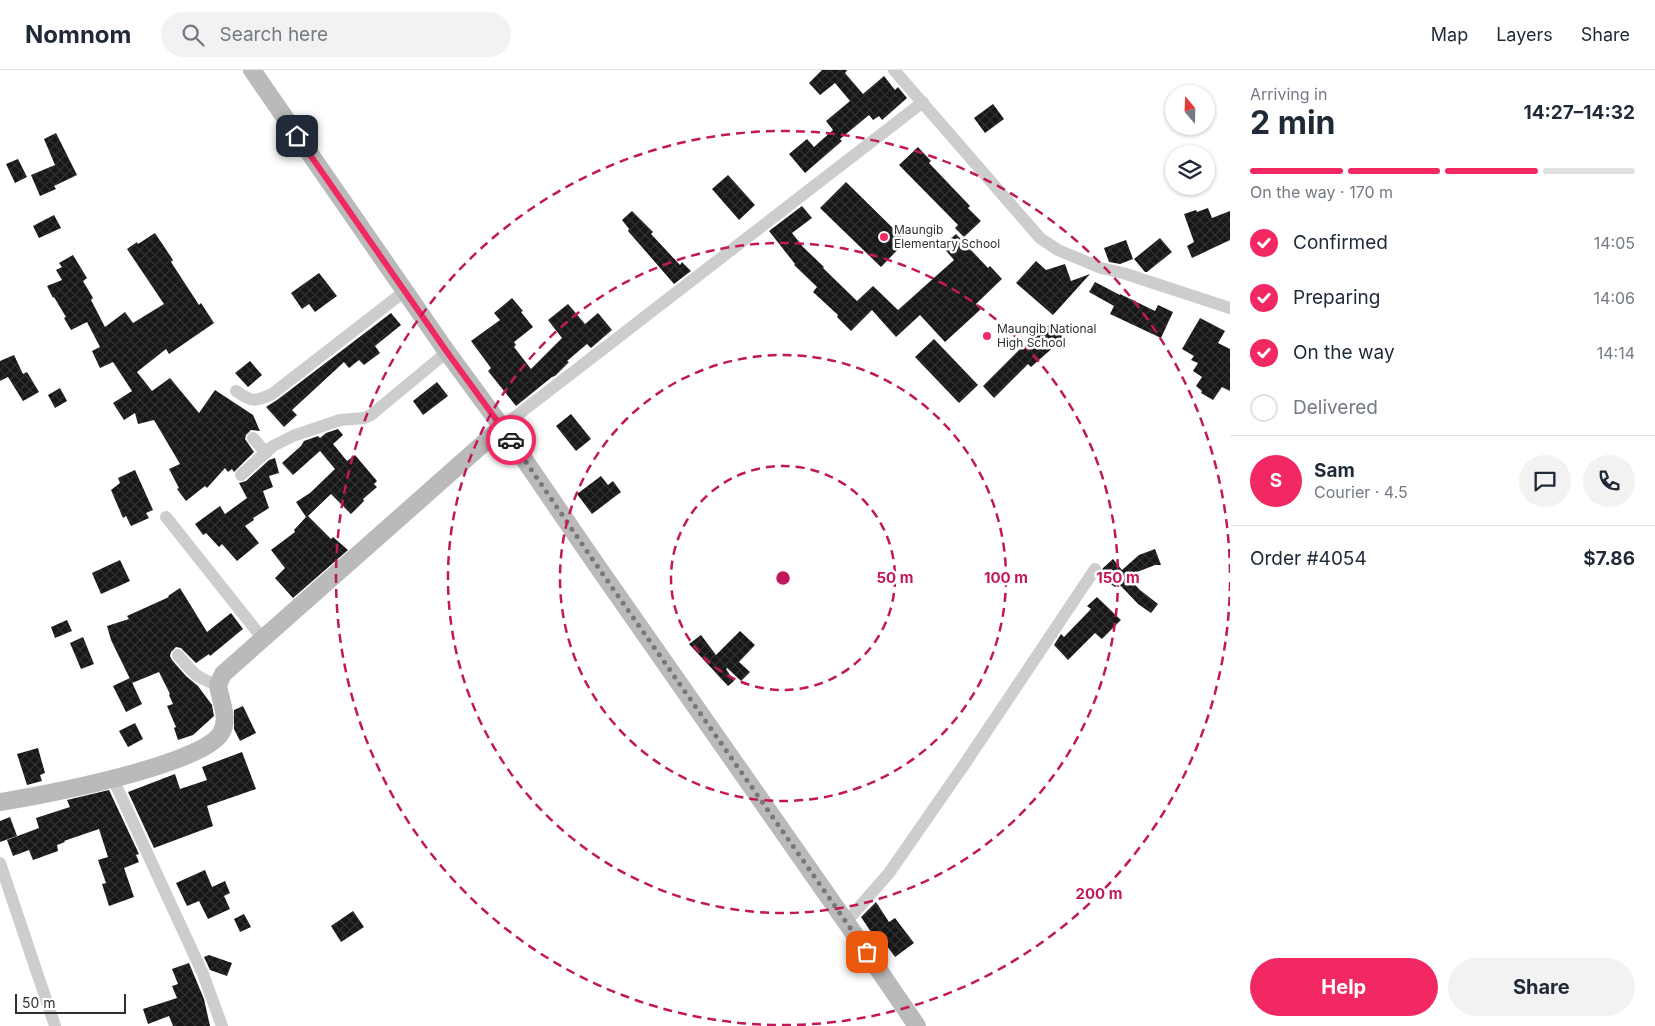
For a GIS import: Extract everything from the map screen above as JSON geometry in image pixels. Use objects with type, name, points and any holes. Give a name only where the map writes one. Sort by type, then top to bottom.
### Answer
[{"type":"main road","points":[[252,70],[917,1026]]},
{"type":"main road","points":[[0,802],[30,798],[113,779],[167,764],[209,744],[221,735],[225,726],[218,685],[223,674],[502,427]]},
{"type":"street","points":[[894,70],[1040,238],[1058,250],[1101,268],[1123,273],[1230,308]]},
{"type":"street","points":[[502,427],[923,102]]},
{"type":"street","points":[[236,391],[248,399],[255,400],[272,394],[405,291]]},
{"type":"street","points":[[241,475],[273,446],[293,436],[340,420],[364,418],[371,415],[447,352]]},
{"type":"street","points":[[253,438],[266,453]]},
{"type":"street","points":[[166,517],[263,639]]},
{"type":"street","points":[[846,922],[889,873],[1095,569]]},
{"type":"street","points":[[178,655],[196,676],[218,685]]},
{"type":"street","points":[[113,779],[203,974],[222,1026]]},
{"type":"street","points":[[0,863],[55,1026]]},
{"type":"building","points":[[822,70],[847,70],[845,73],[863,94],[884,76],[895,90],[898,87],[907,98],[882,120],[879,116],[873,120],[869,115],[840,139],[842,141],[805,173],[789,154],[807,139],[814,147],[833,130],[826,121],[850,101],[835,83],[820,95],[809,83]]},
{"type":"building","points":[[993,104],[1004,119],[985,133],[974,118]]},
{"type":"building","points":[[56,133],[77,175],[54,186],[56,189],[40,196],[31,175],[55,165],[44,139]]},
{"type":"building","points":[[918,147],[931,161],[929,163],[970,206],[968,208],[981,221],[964,237],[955,228],[958,225],[899,165]]},
{"type":"building","points":[[18,159],[27,177],[15,183],[6,164]]},
{"type":"building","points":[[728,175],[755,205],[739,220],[712,189]]},
{"type":"building","points":[[846,182],[906,241],[881,267],[820,208]]},
{"type":"building","points":[[802,206],[812,218],[792,233],[823,268],[857,301],[873,286],[898,310],[954,260],[942,246],[956,234],[988,268],[990,266],[1002,279],[976,304],[981,309],[945,342],[920,315],[896,337],[872,310],[851,331],[837,317],[838,315],[813,292],[817,287],[794,265],[769,231]]},
{"type":"building","points":[[1208,208],[1212,218],[1230,211],[1230,240],[1192,258],[1187,246],[1194,242],[1184,214]]},
{"type":"building","points":[[632,211],[653,232],[651,234],[680,265],[682,262],[691,271],[674,284],[628,231],[629,229],[622,220]]},
{"type":"building","points":[[54,215],[61,228],[39,238],[33,226]]},
{"type":"building","points":[[155,233],[199,305],[201,303],[214,323],[169,354],[166,349],[137,372],[152,391],[170,378],[199,413],[215,390],[253,415],[260,431],[251,430],[246,435],[245,439],[254,452],[234,472],[232,469],[228,472],[225,468],[207,488],[205,486],[186,501],[177,489],[179,488],[169,469],[180,464],[154,420],[138,424],[135,413],[124,420],[113,403],[132,391],[113,362],[100,368],[92,351],[100,347],[87,322],[71,330],[64,318],[66,317],[47,286],[62,280],[56,270],[62,267],[59,263],[73,255],[87,278],[83,281],[93,298],[91,300],[105,327],[125,312],[133,323],[164,304],[127,249]]},
{"type":"building","points":[[1160,238],[1172,252],[1145,272],[1134,259]]},
{"type":"building","points":[[1126,240],[1133,259],[1120,264],[1109,262],[1104,248]]},
{"type":"building","points":[[1036,261],[1046,270],[1065,264],[1071,281],[1090,274],[1053,315],[1016,283]]},
{"type":"building","points":[[319,273],[337,296],[315,312],[309,304],[302,309],[291,293]]},
{"type":"building","points":[[1095,282],[1155,311],[1158,305],[1173,312],[1161,338],[1110,314],[1114,306],[1089,292]]},
{"type":"building","points":[[512,298],[533,327],[514,342],[516,345],[514,347],[531,369],[562,338],[548,320],[568,304],[585,324],[598,313],[612,330],[591,348],[587,344],[567,361],[569,362],[555,376],[516,406],[488,371],[491,368],[471,341],[500,320],[494,313]]},
{"type":"building","points":[[391,313],[401,325],[375,346],[380,353],[364,365],[359,360],[349,368],[344,362],[292,410],[297,415],[284,427],[266,407],[277,400]]},
{"type":"building","points":[[1200,318],[1225,331],[1218,343],[1230,349],[1230,391],[1222,387],[1213,400],[1201,393],[1202,391],[1196,386],[1202,377],[1193,371],[1198,363],[1191,360],[1194,356],[1182,349]]},
{"type":"building","points":[[1051,323],[1064,338],[1031,367],[1028,364],[994,398],[983,386],[1020,349]]},
{"type":"building","points":[[934,339],[978,385],[959,403],[915,357]]},
{"type":"building","points":[[14,355],[23,374],[27,372],[39,392],[23,401],[8,377],[0,381],[0,361]]},
{"type":"building","points":[[250,361],[262,375],[248,387],[235,373]]},
{"type":"building","points":[[437,382],[448,396],[423,415],[413,401]]},
{"type":"building","points":[[60,388],[67,401],[55,408],[48,395]]},
{"type":"building","points":[[571,414],[591,439],[576,451],[556,426]]},
{"type":"building","points":[[338,429],[343,435],[333,444],[347,461],[355,455],[377,481],[374,484],[377,487],[363,499],[364,501],[351,514],[331,494],[308,516],[331,539],[333,537],[348,550],[293,598],[275,578],[285,568],[271,550],[295,532],[294,530],[306,517],[296,502],[310,493],[335,469],[320,451],[293,475],[282,463],[304,441],[318,436],[320,438],[326,433]]},
{"type":"building","points":[[275,458],[279,473],[269,476],[273,487],[263,491],[269,508],[253,518],[254,520],[245,526],[259,543],[237,561],[222,544],[219,547],[206,533],[203,535],[195,524],[220,506],[225,514],[247,498],[239,483],[246,481],[269,460]]},
{"type":"building","points":[[135,470],[153,510],[146,513],[149,518],[131,526],[126,516],[123,518],[111,490],[120,483],[118,478]]},
{"type":"building","points":[[601,476],[608,485],[613,481],[621,492],[592,514],[577,494]]},
{"type":"building","points":[[1155,549],[1161,565],[1155,565],[1127,576],[1140,590],[1158,604],[1151,613],[1138,604],[1119,584],[1115,587],[1100,576],[1103,568],[1113,559],[1122,570],[1139,555]]},
{"type":"building","points":[[120,560],[130,581],[101,594],[92,573]]},
{"type":"building","points":[[180,588],[207,632],[231,613],[243,629],[210,656],[209,654],[196,663],[181,648],[176,647],[171,652],[172,660],[198,686],[212,705],[214,716],[193,735],[178,740],[174,728],[176,727],[167,706],[173,704],[159,672],[132,683],[111,640],[107,626],[129,619],[127,616],[169,597]]},
{"type":"building","points":[[1097,597],[1121,620],[1102,639],[1095,633],[1068,660],[1054,645],[1061,634],[1064,637],[1091,609],[1087,606]]},
{"type":"building","points":[[67,620],[72,631],[55,638],[51,627]]},
{"type":"building","points":[[740,631],[755,645],[739,662],[750,672],[741,681],[727,668],[734,681],[728,686],[689,644],[701,635],[716,655]]},
{"type":"building","points":[[83,637],[94,664],[81,669],[70,643]]},
{"type":"building","points":[[130,678],[142,704],[126,712],[113,686]]},
{"type":"building","points":[[243,706],[256,733],[240,741],[234,729],[234,710]]},
{"type":"building","points":[[135,723],[143,739],[128,747],[119,731]]},
{"type":"building","points":[[38,748],[45,773],[40,775],[42,781],[27,785],[17,754]]},
{"type":"building","points":[[242,752],[256,789],[207,806],[213,826],[154,848],[128,792],[175,774],[180,789],[207,780],[202,767]]},
{"type":"building","points":[[109,790],[139,854],[136,855],[139,862],[124,868],[134,897],[109,906],[102,884],[106,883],[98,860],[108,857],[99,829],[64,841],[57,845],[58,851],[33,860],[29,850],[13,856],[7,840],[39,828],[36,818],[70,807],[67,800]]},
{"type":"building","points":[[10,817],[17,836],[0,842],[0,821]]},
{"type":"building","points":[[205,870],[212,887],[225,881],[230,893],[224,896],[230,909],[208,919],[199,901],[187,906],[176,883]]},
{"type":"building","points":[[876,902],[889,922],[895,918],[914,943],[895,957],[881,938],[877,941],[861,917]]},
{"type":"building","points":[[353,911],[364,927],[341,942],[331,926]]},
{"type":"building","points":[[244,914],[251,927],[240,932],[234,919]]},
{"type":"building","points":[[209,955],[232,963],[227,976],[210,970],[204,957]]},
{"type":"building","points":[[189,963],[204,999],[210,1026],[173,1026],[169,1016],[148,1024],[143,1009],[177,998],[172,986],[178,984],[172,969]]},
{"type":"way so far","points":[[511,440],[867,952]]},
{"type":"place","name":"Maungib Elementary School","points":[[884,237]]},
{"type":"place","name":"Maungib National High School","points":[[987,336]]},
{"type":"route","points":[[297,136],[447,352],[511,440]]}]
